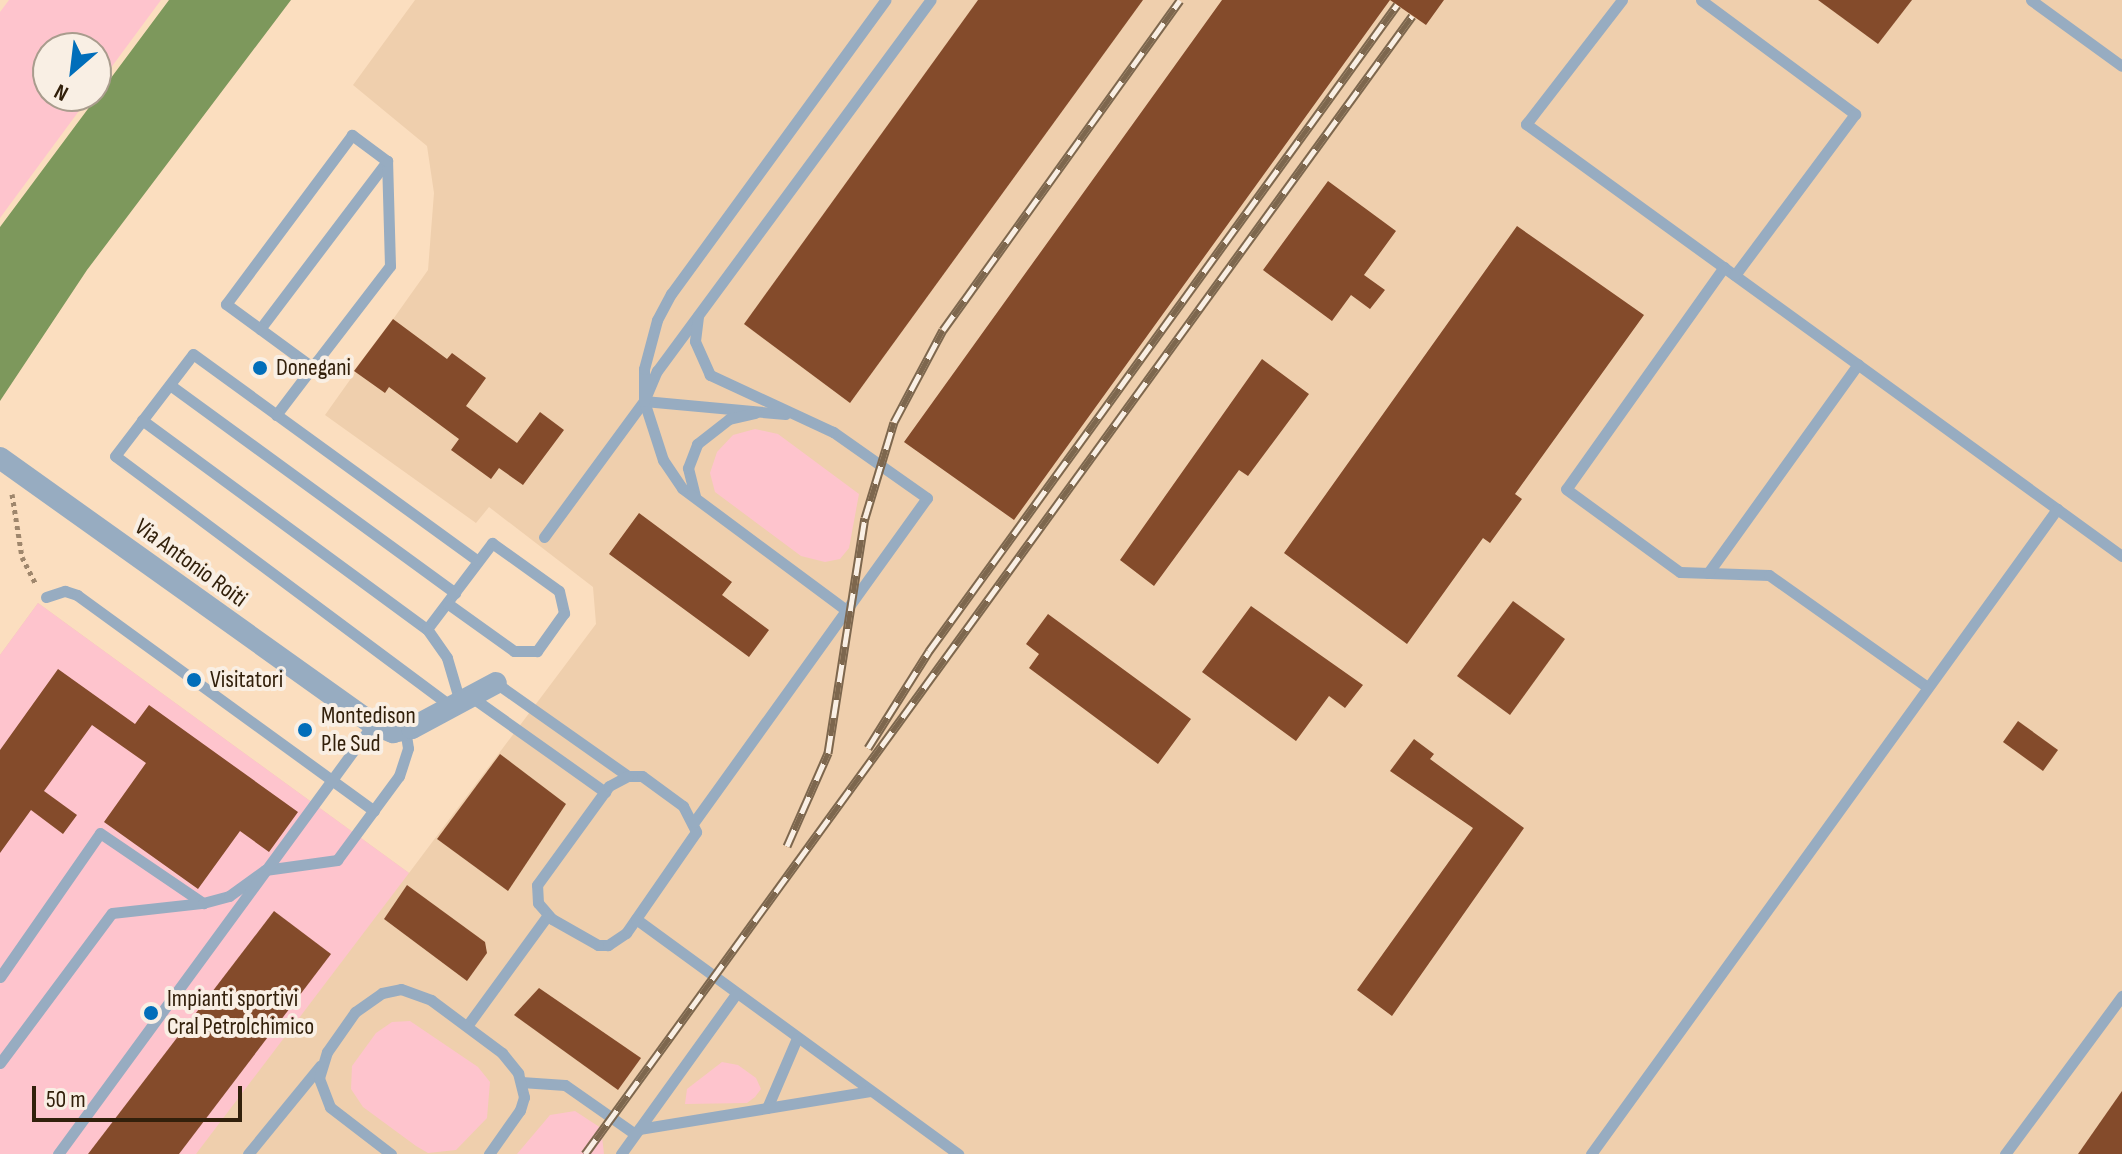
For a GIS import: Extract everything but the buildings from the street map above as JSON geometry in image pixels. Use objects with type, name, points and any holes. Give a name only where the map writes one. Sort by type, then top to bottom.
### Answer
[{"type":"street","name":"Via Antonio Roiti","points":[[5,462],[373,724]]},
{"type":"street","points":[[373,724],[393,732],[405,730],[496,683]]},
{"type":"lane","points":[[846,610],[702,506],[670,474],[644,401],[646,355],[671,294],[885,0]]},
{"type":"lane","points":[[544,537],[644,401],[657,371],[931,0]]},
{"type":"lane","points":[[1622,0],[1526,124],[2122,556]]},
{"type":"lane","points":[[1701,0],[1855,114],[1735,275]]},
{"type":"lane","points":[[2031,0],[2122,66]]},
{"type":"lane","points":[[315,364],[226,304],[352,135],[387,161]]},
{"type":"lane","points":[[260,329],[387,161]]},
{"type":"lane","points":[[276,415],[390,266],[387,161]]},
{"type":"lane","points":[[1724,267],[1566,489],[1680,572],[1769,575],[1927,687]]},
{"type":"lane","points":[[628,776],[605,792],[537,885],[538,903],[548,915],[575,936],[598,945],[617,941],[636,919],[691,843],[694,822],[927,498],[845,440],[710,375],[695,341],[698,316]]},
{"type":"lane","points":[[478,561],[193,354],[115,456],[399,667],[605,792]]},
{"type":"lane","points":[[1708,573],[1858,364]]},
{"type":"lane","points":[[170,385],[455,593]]},
{"type":"lane","points":[[644,401],[767,410],[801,418]]},
{"type":"lane","points":[[702,506],[688,479],[697,444],[729,419],[767,410]]},
{"type":"lane","points":[[142,420],[427,629],[447,658],[461,702]]},
{"type":"lane","points":[[1591,1154],[2057,509]]},
{"type":"lane","points":[[427,629],[492,543],[559,591],[564,613],[537,651],[514,651],[447,603]]},
{"type":"lane","points":[[46,597],[65,591],[77,595],[374,811]]},
{"type":"lane","points":[[496,683],[628,776],[650,780],[683,806],[694,822]]},
{"type":"lane","points":[[58,1154],[373,724]]},
{"type":"lane","points":[[0,1063],[112,913],[203,903],[229,896],[265,870],[330,864],[374,811],[406,761],[405,730]]},
{"type":"lane","points":[[0,977],[100,833],[203,903]]},
{"type":"lane","points":[[467,1026],[548,915]]},
{"type":"lane","points":[[636,919],[958,1154]]},
{"type":"lane","points":[[248,1154],[320,1066],[355,1012],[382,993],[415,991],[502,1053],[521,1082],[520,1110],[489,1154]]},
{"type":"lane","points":[[621,1154],[736,994]]},
{"type":"lane","points":[[2005,1154],[2122,996]]},
{"type":"lane","points":[[767,1108],[797,1038]]},
{"type":"lane","points":[[320,1066],[320,1086],[330,1107],[391,1154]]},
{"type":"lane","points":[[521,1082],[565,1085],[637,1132],[870,1091]]},
{"type":"path","points":[[5,462],[22,557],[46,597]]},
{"type":"shaded area","points":[[9,0],[161,0],[112,66],[112,32],[32,32],[32,112],[78,112],[0,218],[0,12]]},
{"type":"shaded area","points":[[169,0],[291,0],[87,270],[0,401],[0,227],[86,112],[112,112],[112,77]]},
{"type":"shaded area","points":[[415,0],[2122,0],[2122,1154],[0,1154],[0,655],[38,603],[409,873],[596,624],[593,587],[489,507],[476,523],[325,415],[428,270],[434,193],[427,146],[353,85]]},
{"type":"shaded area","points":[[755,429],[778,434],[859,494],[849,548],[840,559],[825,562],[801,556],[715,492],[710,473],[717,452],[733,435]]},
{"type":"shaded area","name":"Impianti sportivi Cral Petrolchimico","points":[[38,603],[409,873],[196,1154],[0,1154],[0,655]]},
{"type":"shaded area","points":[[410,1021],[478,1067],[490,1082],[487,1118],[456,1150],[428,1153],[363,1107],[351,1089],[352,1066],[376,1033],[392,1022]]},
{"type":"shaded area","points":[[722,1062],[738,1065],[756,1078],[761,1089],[755,1097],[747,1103],[685,1104],[687,1089]]},
{"type":"shaded area","points":[[575,1111],[601,1128],[604,1154],[517,1154],[550,1115]]},
{"type":"railway","points":[[787,846],[828,753],[865,518],[894,422],[943,330],[1180,0]]},
{"type":"railway","points":[[868,748],[929,651],[1397,5]]},
{"type":"railway","points":[[585,1154],[1412,16]]},
{"type":"place","name":"Donegani","points":[[260,368]]},
{"type":"place","name":"Visitatori","points":[[194,680]]},
{"type":"place","name":"Montedison P.le Sud","points":[[305,730]]},
{"type":"place","name":"Impianti sportivi Cral Petrolchimico","points":[[151,1013]]}]
